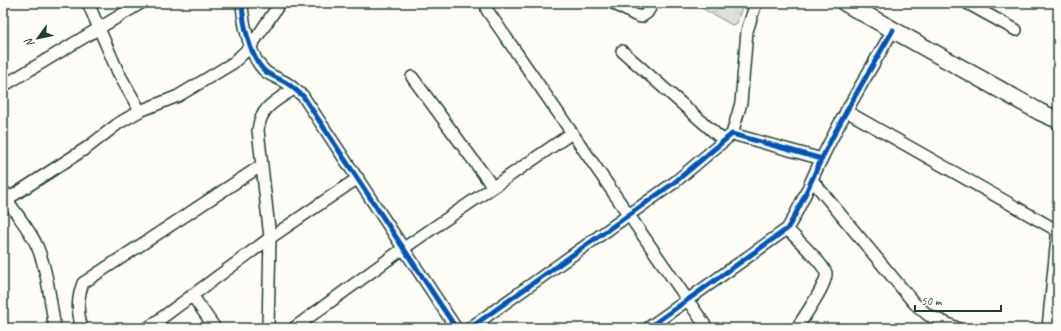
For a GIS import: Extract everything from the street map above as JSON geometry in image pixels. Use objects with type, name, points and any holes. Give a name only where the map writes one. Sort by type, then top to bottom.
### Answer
[{"type":"street","points":[[88,3],[118,72],[140,111]]},
{"type":"street","points":[[3,86],[141,3]]},
{"type":"street","points":[[242,3],[242,13],[247,34],[257,60],[265,71],[284,81],[303,96],[456,328]]},
{"type":"street","points":[[55,328],[44,266],[37,245],[4,199],[88,147],[119,123],[140,111],[178,96],[233,63],[251,46],[280,3]]},
{"type":"street","points":[[613,3],[635,16],[641,17],[647,13],[653,3]]},
{"type":"street","points":[[470,328],[675,182],[728,137],[741,103],[746,31],[756,3]]},
{"type":"street","points":[[846,3],[1040,112],[1058,120]]},
{"type":"street","points":[[967,3],[1016,30]]},
{"type":"street","points":[[487,10],[707,328]]},
{"type":"street","points":[[648,328],[787,229],[797,213],[846,111],[893,30]]},
{"type":"street","points":[[622,51],[728,137],[822,159]]},
{"type":"street","points":[[412,77],[493,187]]},
{"type":"street","points":[[268,328],[270,238],[258,130],[265,109],[294,89]]},
{"type":"street","points":[[846,111],[1058,230]]},
{"type":"street","points":[[294,328],[404,248],[572,133]]},
{"type":"street","points":[[82,328],[78,315],[78,302],[83,283],[262,165]]},
{"type":"street","points":[[148,328],[270,238],[358,178]]},
{"type":"street","points":[[812,180],[914,303],[928,315],[957,328]]},
{"type":"street","points":[[1048,328],[1058,227]]},
{"type":"street","points":[[787,229],[821,265],[826,274],[824,283],[797,328]]},
{"type":"street","points":[[192,295],[215,328]]},
{"type":"green space","points":[[693,3],[743,3],[737,23],[732,25]]},
{"type":"cycle path","points":[[242,3],[248,40],[260,66],[266,72],[288,84],[303,96],[456,328]]},
{"type":"cycle path","points":[[648,328],[787,229],[797,212],[856,93],[893,30]]},
{"type":"cycle path","points":[[470,328],[675,182],[732,134],[822,159]]}]
